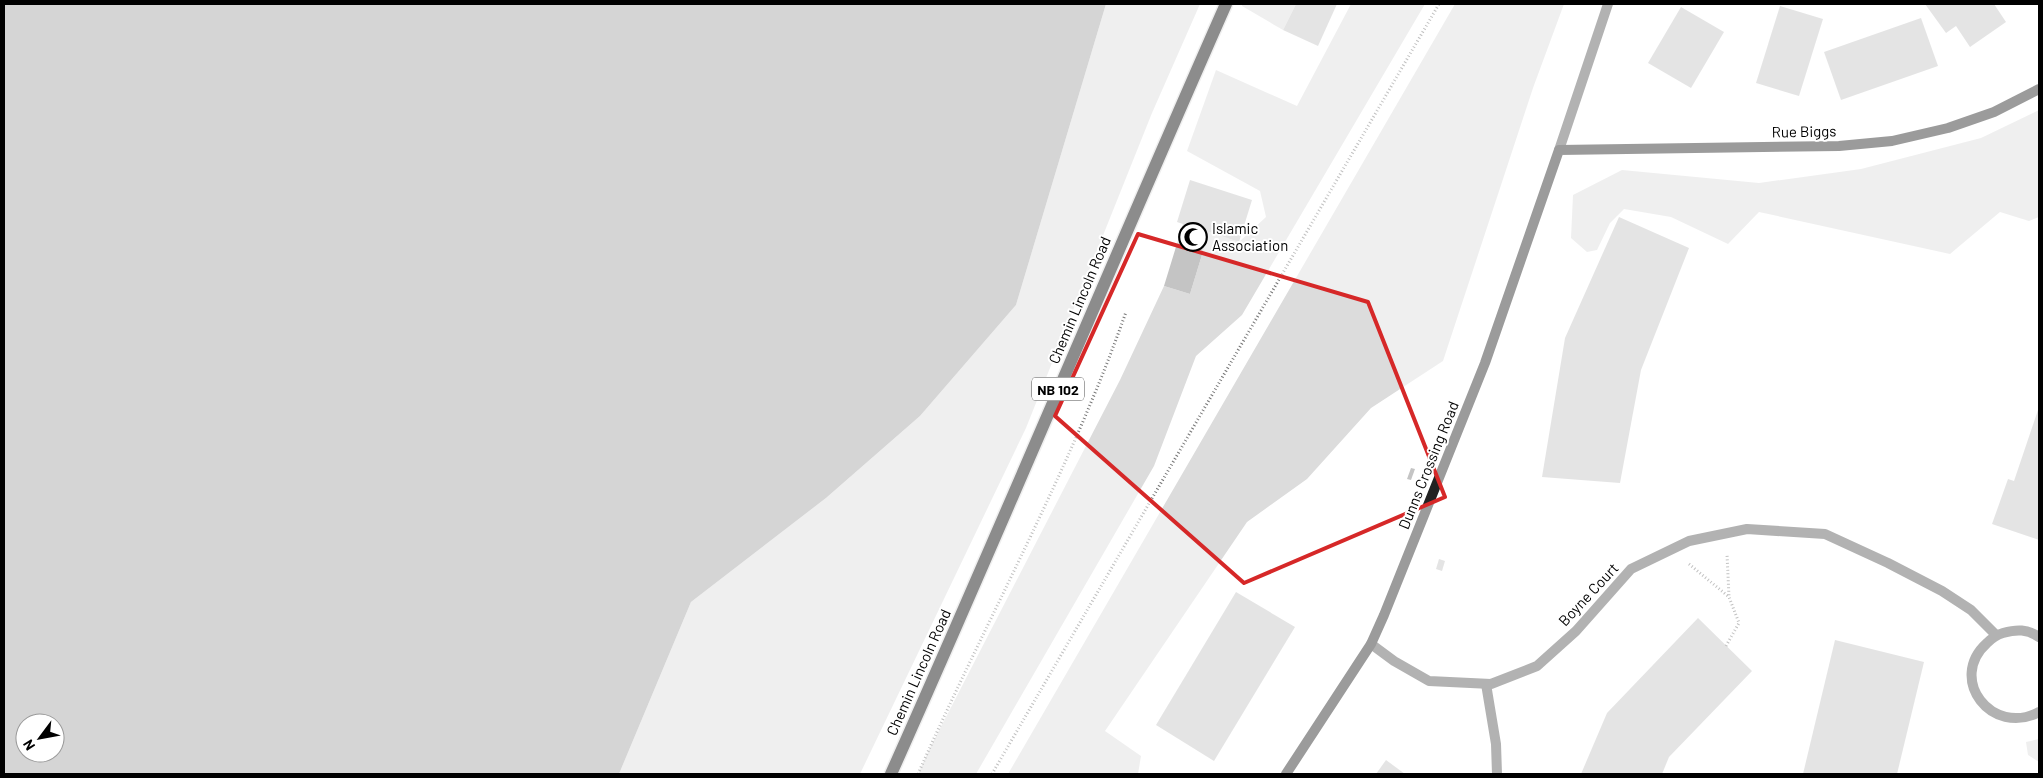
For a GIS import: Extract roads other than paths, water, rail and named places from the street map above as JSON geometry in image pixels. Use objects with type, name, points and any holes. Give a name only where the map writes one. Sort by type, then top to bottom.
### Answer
[{"type":"main road","name":"Chemin Lincoln Road","points":[[890,774],[952,637],[1121,242],[1226,4]]},
{"type":"street","points":[[1559,150],[1608,4]]},
{"type":"street","name":"Rue Biggs","points":[[1559,150],[1839,146],[1892,141],[1948,128],[1994,112],[2039,89]]},
{"type":"street","name":"Dunns Crossing Road","points":[[1286,774],[1371,644],[1485,363],[1559,150]]},
{"type":"street","name":"Boyne Court","points":[[1371,644],[1394,661],[1428,681],[1491,684],[1537,666],[1576,630],[1630,569],[1689,541],[1747,529],[1825,534],[1888,563],[1942,592],[1971,610],[1996,634]]},
{"type":"street","points":[[2039,637],[2031,632],[2016,629],[1996,634],[1977,652],[1972,666],[1972,681],[1977,696],[1987,708],[1999,715],[2012,718],[2025,718],[2039,712]]},
{"type":"street","points":[[1486,684],[1496,744],[1497,774]]},
{"type":"place","name":"Islamic Association","points":[[1193,237]]}]
